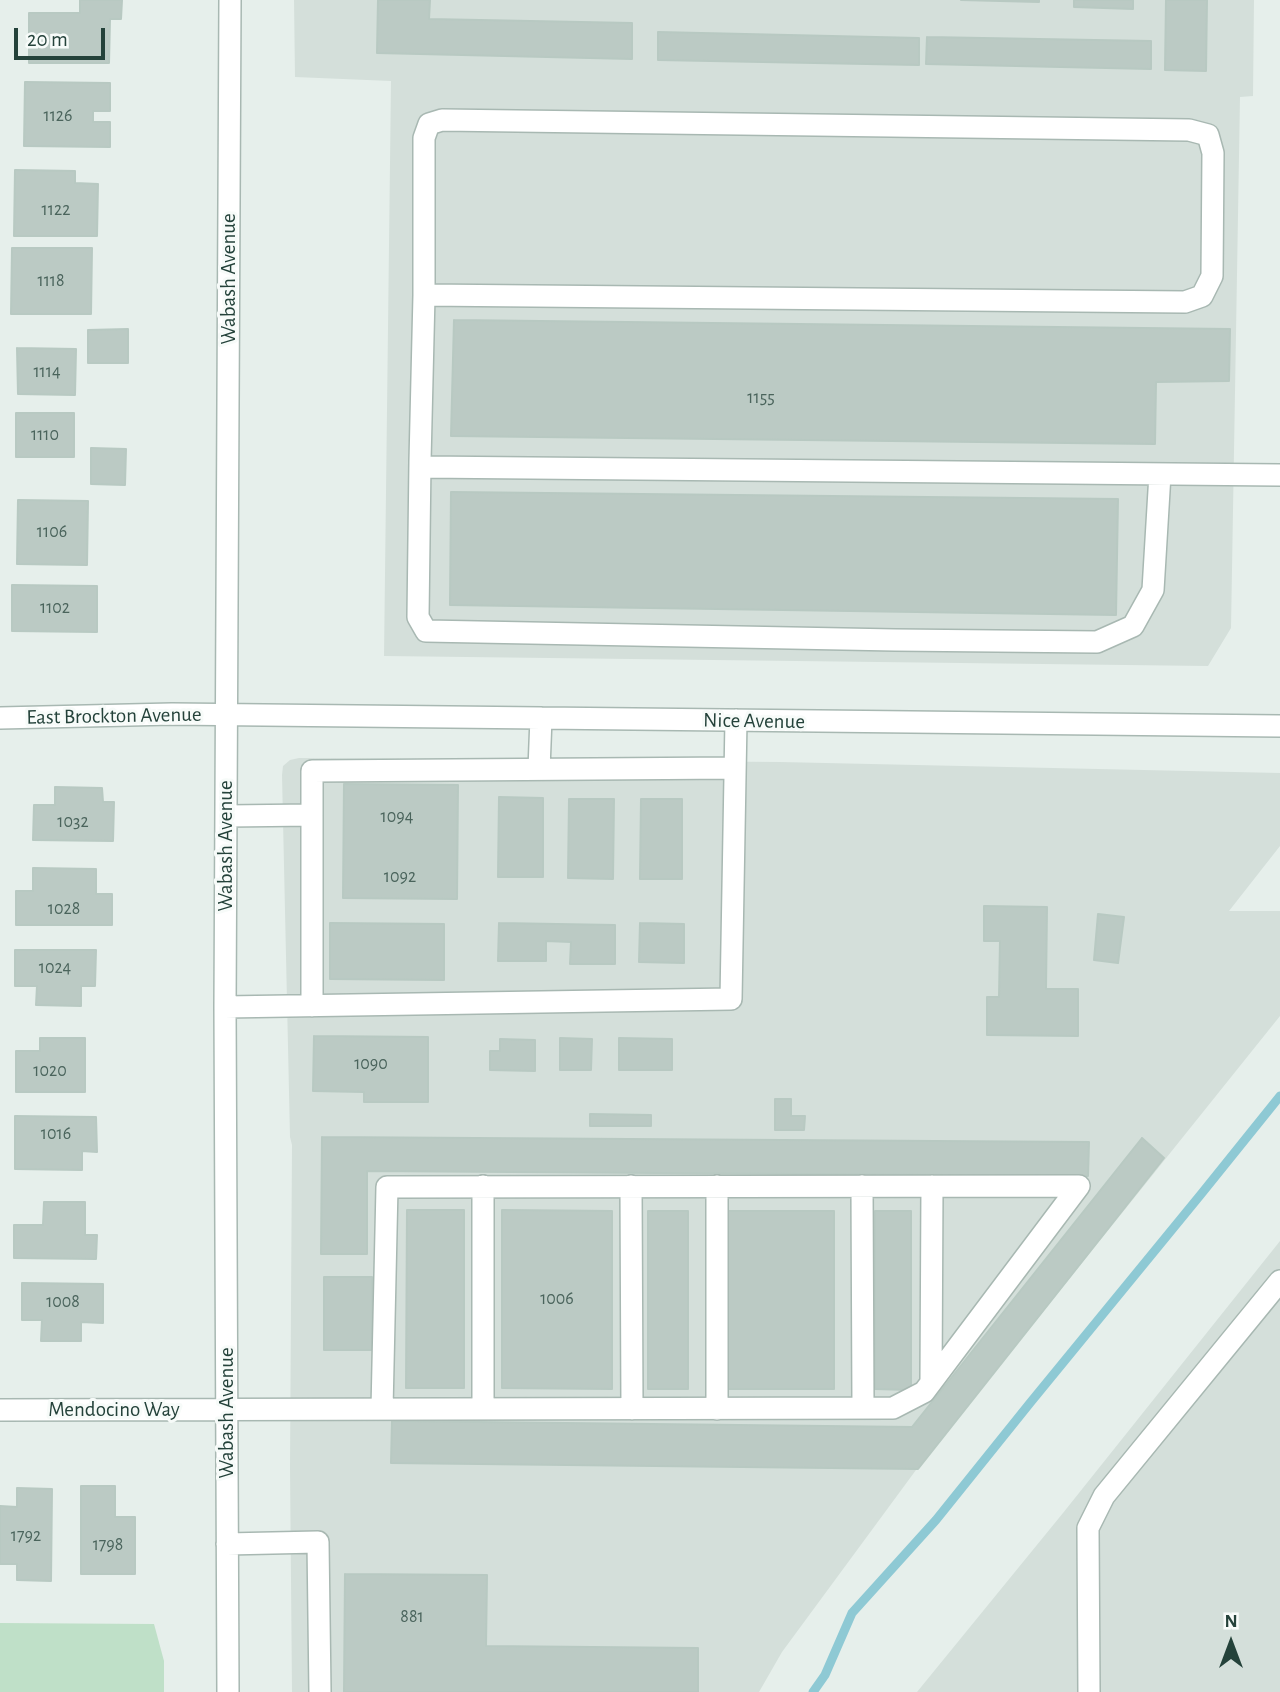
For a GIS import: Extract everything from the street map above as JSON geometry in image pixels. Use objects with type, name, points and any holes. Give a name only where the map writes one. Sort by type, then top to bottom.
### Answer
[{"type":"street","name":"Wabash Avenue","points":[[228,1692],[225,1007],[230,0]]},
{"type":"street","points":[[424,295],[1185,302],[1202,296],[1212,276],[1213,153],[1208,135],[1189,130],[442,120],[429,124],[424,138],[418,617],[426,631],[1097,642],[1133,626],[1153,590],[1160,474]]},
{"type":"street","points":[[420,461],[423,467],[1280,475]]},
{"type":"street","name":"East Brockton Avenue","points":[[0,718],[227,715]]},
{"type":"street","name":"Nice Avenue","points":[[227,715],[1280,726]]},
{"type":"street","points":[[539,769],[541,718]]},
{"type":"street","points":[[225,1007],[731,999],[736,720]]},
{"type":"street","points":[[312,1006],[312,771],[735,768]]},
{"type":"street","points":[[226,816],[312,815]]},
{"type":"street","points":[[483,1186],[483,1409]]},
{"type":"street","points":[[631,1186],[632,1409]]},
{"type":"street","points":[[718,1186],[718,1409]]},
{"type":"street","points":[[862,1186],[863,1408]]},
{"type":"street","points":[[382,1409],[387,1187],[932,1186],[931,1382]]},
{"type":"street","name":"Mendocino Way","points":[[0,1410],[893,1408],[923,1392],[1079,1186],[932,1186]]},
{"type":"street","points":[[1089,1692],[1088,1528],[1104,1496],[1280,1281]]},
{"type":"street","points":[[227,1544],[318,1542],[320,1692]]},
{"type":"shaded area","points":[[294,0],[1254,0],[1253,96],[1240,97],[1231,628],[1208,666],[384,656],[391,81],[295,77]]},
{"type":"shaded area","points":[[290,760],[780,762],[1280,773],[1280,846],[1229,911],[1280,911],[1280,1016],[916,1470],[782,1652],[759,1692],[292,1692],[292,1145],[282,775],[283,766]]},
{"type":"shaded area","points":[[1280,1241],[1280,1692],[917,1692],[1063,1513]]},
{"type":"green space","points":[[0,1623],[154,1624],[164,1661],[164,1692],[0,1692]]},
{"type":"building","points":[[80,0],[122,0],[121,19],[110,19],[109,63],[29,63],[29,13],[80,13]]},
{"type":"building","points":[[378,0],[430,0],[429,19],[632,23],[632,59],[377,53]]},
{"type":"building","points":[[961,0],[1039,0],[1039,2]]},
{"type":"building","points":[[1074,0],[1133,0],[1133,9],[1074,7]]},
{"type":"building","points":[[1166,0],[1207,0],[1206,71],[1165,70]]},
{"type":"building","points":[[658,32],[919,38],[919,65],[658,60]]},
{"type":"building","points":[[927,37],[1151,41],[1151,69],[926,64]]},
{"type":"building","points":[[25,82],[110,83],[110,111],[93,111],[93,122],[110,122],[110,147],[24,146]]},
{"type":"building","points":[[15,170],[75,171],[75,183],[98,184],[97,236],[14,236]]},
{"type":"building","points":[[12,248],[92,248],[91,314],[11,314]]},
{"type":"building","points":[[454,320],[1230,329],[1229,381],[1156,382],[1155,444],[451,436]]},
{"type":"building","points":[[128,329],[128,363],[88,363],[88,330]]},
{"type":"building","points":[[17,348],[76,349],[75,395],[18,394]]},
{"type":"building","points":[[16,413],[74,413],[74,457],[16,457]]},
{"type":"building","points":[[91,448],[126,449],[125,485],[91,484]]},
{"type":"building","points":[[451,492],[1118,499],[1116,615],[450,605]]},
{"type":"building","points":[[18,500],[88,501],[87,565],[17,564]]},
{"type":"building","points":[[12,585],[97,586],[97,632],[12,631]]},
{"type":"building","points":[[344,784],[458,785],[457,899],[343,898]]},
{"type":"building","points":[[55,787],[102,788],[103,802],[114,802],[113,841],[33,840],[34,805],[55,805]]},
{"type":"building","points":[[499,797],[543,798],[543,877],[498,877]]},
{"type":"building","points":[[569,799],[614,799],[613,879],[568,878]]},
{"type":"building","points":[[641,799],[682,799],[682,879],[640,879]]},
{"type":"building","points":[[33,868],[96,869],[96,894],[112,894],[112,925],[16,925],[16,891],[33,891]]},
{"type":"building","points":[[984,906],[1047,907],[1046,989],[1078,989],[1078,1036],[987,1035],[987,997],[999,997],[1000,941],[984,941]]},
{"type":"building","points":[[1098,914],[1124,917],[1118,963],[1094,960]]},
{"type":"building","points":[[330,923],[444,924],[444,980],[330,979]]},
{"type":"building","points":[[499,923],[615,925],[615,964],[570,964],[571,942],[546,941],[546,961],[498,961]]},
{"type":"building","points":[[640,923],[684,924],[684,963],[639,962]]},
{"type":"building","points":[[15,950],[96,950],[95,986],[81,986],[81,1006],[36,1005],[37,986],[15,986]]},
{"type":"building","points":[[314,1036],[428,1037],[428,1102],[364,1102],[364,1092],[313,1091]]},
{"type":"building","points":[[40,1038],[85,1038],[85,1092],[16,1092],[16,1051],[40,1051]]},
{"type":"building","points":[[560,1038],[592,1039],[591,1070],[560,1070]]},
{"type":"building","points":[[619,1038],[672,1039],[672,1070],[619,1070]]},
{"type":"building","points":[[500,1039],[535,1040],[535,1071],[490,1070],[490,1051],[500,1051]]},
{"type":"building","points":[[775,1099],[791,1099],[791,1116],[805,1116],[804,1130],[775,1130]]},
{"type":"building","points":[[590,1114],[651,1115],[651,1126],[590,1126]]},
{"type":"building","points":[[15,1116],[96,1117],[97,1152],[82,1151],[82,1170],[15,1169]]},
{"type":"building","points":[[322,1137],[1089,1142],[1088,1176],[367,1171],[367,1254],[321,1254]]},
{"type":"building","points":[[1142,1138],[1164,1158],[918,1469],[391,1463],[392,1421],[912,1427]]},
{"type":"building","points":[[44,1202],[85,1202],[85,1235],[97,1235],[96,1259],[14,1258],[14,1225],[43,1225]]},
{"type":"building","points":[[407,1210],[464,1210],[464,1388],[406,1388]]},
{"type":"building","points":[[502,1210],[612,1211],[612,1389],[502,1388]]},
{"type":"building","points":[[648,1211],[688,1211],[688,1389],[648,1389]]},
{"type":"building","points":[[728,1211],[834,1211],[834,1389],[728,1389]]},
{"type":"building","points":[[875,1211],[911,1211],[911,1390],[875,1389]]},
{"type":"building","points":[[324,1277],[372,1277],[372,1350],[324,1350]]},
{"type":"building","points":[[22,1283],[103,1284],[103,1323],[81,1322],[81,1341],[41,1341],[42,1320],[22,1320]]},
{"type":"building","points":[[81,1486],[115,1486],[115,1517],[135,1517],[135,1574],[81,1574]]},
{"type":"building","points":[[17,1488],[52,1489],[51,1581],[17,1580],[17,1564],[0,1564],[0,1506],[17,1507]]},
{"type":"building","points":[[345,1574],[487,1575],[486,1646],[698,1648],[698,1692],[344,1692]]},
{"type":"waterway","points":[[813,1692],[825,1675],[852,1613],[936,1520],[1280,1096]]}]
